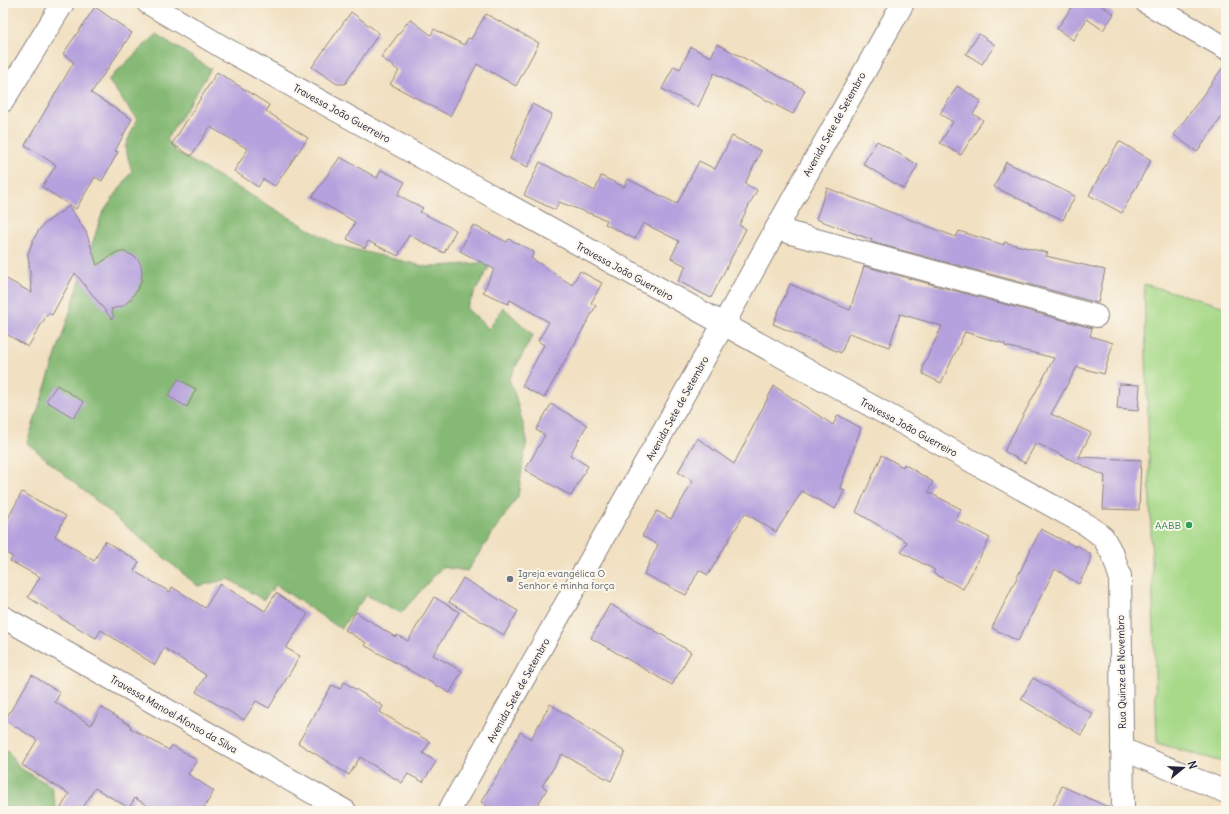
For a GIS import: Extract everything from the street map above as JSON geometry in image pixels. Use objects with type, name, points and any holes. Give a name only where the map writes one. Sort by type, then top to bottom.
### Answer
[{"type":"street","points":[[3,100],[63,3]]},
{"type":"street","name":"Travessa João Guerreiro","points":[[148,3],[224,48],[1087,525],[1103,537]]},
{"type":"street","name":"Avenida Sete de Setembro","points":[[449,811],[903,3]]},
{"type":"street","points":[[1148,3],[1226,48]]},
{"type":"street","points":[[776,229],[1096,316]]},
{"type":"street","name":"Rua Quinze de Novembro","points":[[1103,537],[1113,555],[1120,576],[1123,811]]},
{"type":"street","name":"Travessa Manoel Afonso da Silva","points":[[3,617],[344,811]]},
{"type":"street","points":[[1122,749],[1226,792]]},
{"type":"green space","points":[[156,34],[211,69],[167,139],[176,152],[337,245],[427,267],[492,262],[466,308],[489,329],[503,307],[533,335],[509,379],[527,439],[518,496],[467,571],[442,567],[401,613],[366,595],[341,629],[276,585],[263,600],[229,579],[198,586],[27,443],[102,214],[132,171],[125,147],[137,119],[108,80]]},
{"type":"green space","name":"AABB","points":[[1144,284],[1226,307],[1226,763],[1157,743]]},
{"type":"green space","points":[[3,748],[8,751],[20,768],[51,786],[57,811],[3,811]]},
{"type":"building","points":[[1064,3],[1098,3],[1114,14],[1103,30],[1087,19],[1073,40],[1057,29],[1071,8]]},
{"type":"building","points":[[95,7],[132,33],[91,93],[132,119],[115,151],[118,152],[102,181],[95,177],[76,209],[42,187],[56,165],[25,145],[74,62],[63,54]]},
{"type":"building","points":[[351,12],[379,33],[345,84],[337,84],[312,67]]},
{"type":"building","points":[[486,14],[539,43],[516,86],[477,64],[450,116],[390,84],[399,71],[381,57],[410,19],[431,35],[434,29],[464,45],[468,38],[471,39]]},
{"type":"building","points":[[979,34],[995,45],[982,64],[966,54]]},
{"type":"building","points":[[717,44],[805,90],[793,114],[714,73],[698,107],[662,89],[674,66],[680,69],[691,47],[711,57]]},
{"type":"building","points":[[1226,63],[1226,111],[1197,152],[1174,135]]},
{"type":"building","points":[[217,72],[269,105],[266,111],[308,138],[275,186],[263,179],[258,187],[234,171],[248,149],[210,127],[191,156],[172,144]]},
{"type":"building","points":[[957,86],[981,101],[973,114],[983,120],[961,155],[940,143],[953,122],[940,114]]},
{"type":"building","points":[[532,104],[552,114],[528,167],[510,159]]},
{"type":"building","points":[[732,136],[761,151],[745,184],[757,190],[739,225],[746,229],[711,298],[678,281],[686,266],[671,258],[679,241],[643,223],[635,239],[605,224],[607,220],[559,202],[555,210],[524,195],[540,162],[595,191],[601,176],[624,187],[628,179],[677,204],[699,161],[715,169]]},
{"type":"building","points":[[877,141],[918,165],[904,189],[863,164]]},
{"type":"building","points":[[1119,141],[1151,160],[1122,213],[1089,195]]},
{"type":"building","points":[[340,157],[377,178],[381,170],[405,182],[398,195],[423,208],[420,212],[456,230],[444,253],[409,235],[398,256],[368,241],[365,248],[347,239],[355,222],[312,197]]},
{"type":"building","points":[[1006,162],[1075,196],[1063,220],[994,187]]},
{"type":"building","points":[[827,188],[956,237],[959,231],[1004,245],[1004,242],[1048,253],[1046,256],[1105,270],[1098,303],[871,242],[872,240],[816,219]]},
{"type":"building","points":[[69,206],[86,232],[97,265],[117,252],[125,252],[137,258],[141,265],[141,282],[130,300],[123,306],[111,309],[114,318],[112,319],[75,273],[52,315],[48,313],[28,347],[3,332],[3,277],[32,293],[28,254],[33,240],[44,224]]},
{"type":"building","points":[[473,225],[507,242],[509,239],[534,252],[531,258],[572,285],[580,271],[602,283],[591,303],[596,306],[544,398],[522,386],[544,345],[538,341],[549,322],[510,300],[508,304],[483,292],[494,269],[460,251]]},
{"type":"building","points":[[864,266],[1092,328],[1090,336],[1113,343],[1104,374],[1077,367],[1051,414],[1091,433],[1079,457],[1141,460],[1139,510],[1103,509],[1105,476],[1036,443],[1025,463],[1004,451],[1054,358],[1005,346],[1005,344],[965,332],[941,383],[923,374],[923,366],[942,326],[900,314],[889,347],[849,333],[841,353],[773,324],[790,284],[850,310]]},
{"type":"building","points":[[178,379],[196,389],[187,407],[168,396]]},
{"type":"building","points":[[1119,384],[1140,385],[1138,411],[1117,409]]},
{"type":"building","points":[[57,385],[84,402],[74,418],[46,401]]},
{"type":"building","points":[[774,386],[833,425],[838,415],[861,428],[840,488],[845,490],[835,509],[802,491],[776,532],[745,513],[708,575],[699,570],[686,595],[644,574],[658,545],[642,536],[657,511],[671,519],[693,481],[678,472],[697,438],[734,464]]},
{"type":"building","points":[[551,404],[587,425],[570,455],[588,466],[571,496],[525,470],[545,435],[536,430]]},
{"type":"building","points":[[882,455],[903,467],[904,464],[933,482],[928,492],[961,509],[956,520],[990,538],[963,589],[933,573],[935,570],[901,552],[907,542],[856,512]]},
{"type":"building","points":[[22,492],[66,516],[55,536],[94,561],[105,541],[139,562],[134,571],[170,592],[172,587],[205,608],[220,584],[265,611],[276,593],[308,614],[286,648],[300,656],[269,708],[256,701],[244,720],[196,692],[206,675],[164,648],[155,665],[101,630],[96,638],[28,597],[40,577],[10,561],[13,557],[3,551],[3,528]]},
{"type":"building","points":[[1041,529],[1076,547],[1077,545],[1090,554],[1090,562],[1079,584],[1055,569],[1018,641],[992,628]]},
{"type":"building","points":[[463,578],[518,611],[504,635],[449,602]]},
{"type":"building","points":[[434,597],[459,612],[433,655],[462,671],[450,693],[364,645],[366,643],[345,630],[356,612],[395,637],[397,635],[408,641]]},
{"type":"building","points":[[610,604],[691,652],[672,685],[591,638]]},
{"type":"building","points":[[32,675],[60,693],[55,702],[91,725],[101,707],[131,726],[130,728],[169,750],[172,745],[197,760],[188,774],[214,791],[202,811],[156,811],[135,798],[129,808],[95,788],[81,811],[59,811],[69,794],[22,765],[37,740],[5,720]]},
{"type":"building","points":[[1033,678],[1093,714],[1081,735],[1021,699]]},
{"type":"building","points":[[344,682],[383,706],[380,712],[430,742],[423,753],[436,762],[423,782],[408,774],[402,783],[360,757],[349,775],[298,743],[332,685],[340,689]]},
{"type":"building","points":[[550,704],[625,752],[611,781],[562,754],[542,786],[547,789],[534,811],[495,811],[481,802],[504,764],[520,732],[531,739]]},
{"type":"building","points":[[1062,786],[1110,808],[1110,811],[1051,811]]},
{"type":"place","name":"AABB","points":[[1189,525]]},
{"type":"place","name":"Igreja evangélica O Senhor é minha força","points":[[510,579]]}]
